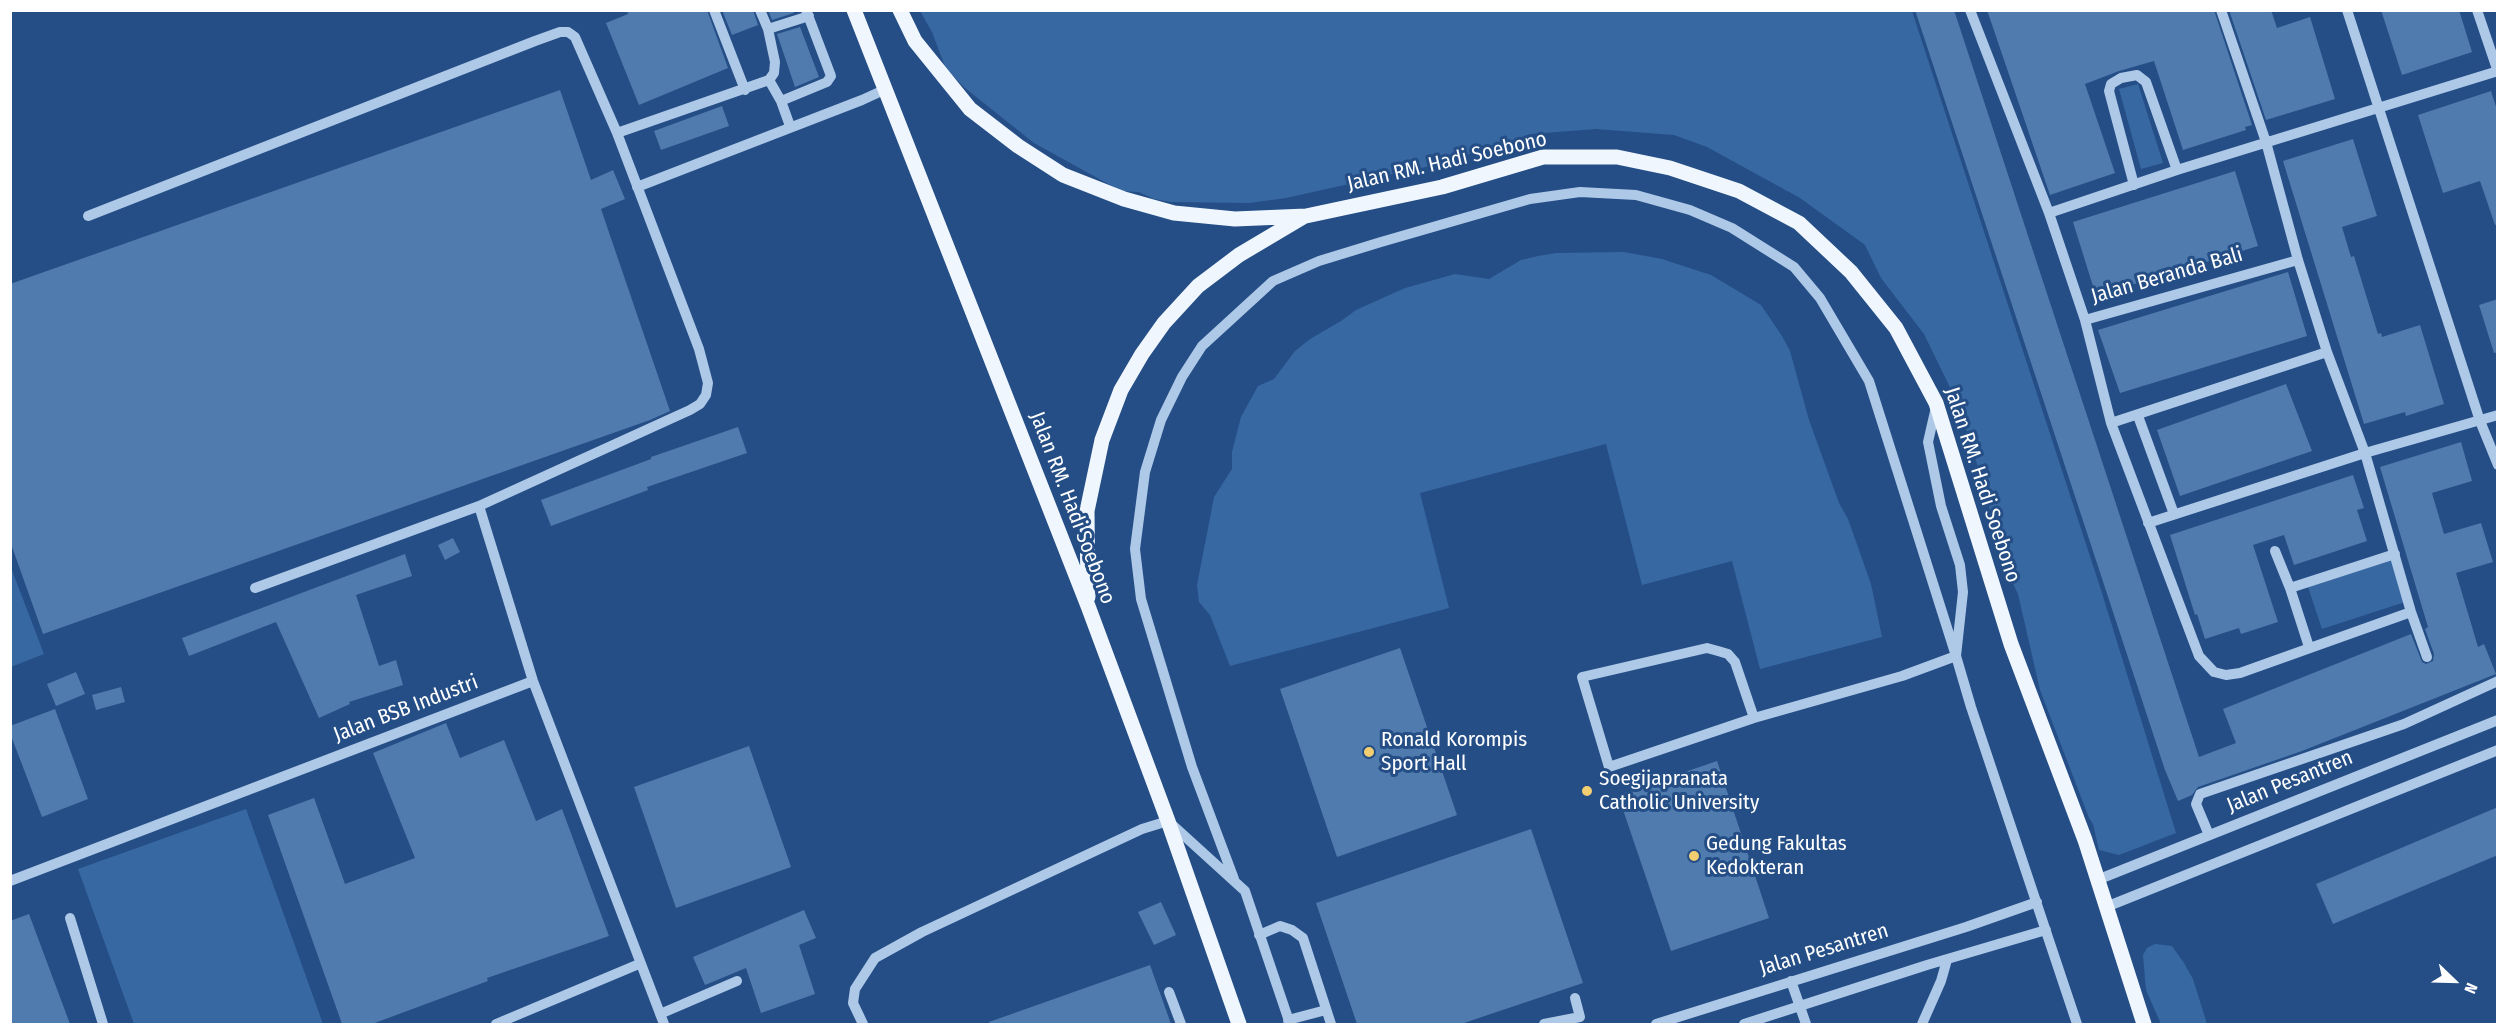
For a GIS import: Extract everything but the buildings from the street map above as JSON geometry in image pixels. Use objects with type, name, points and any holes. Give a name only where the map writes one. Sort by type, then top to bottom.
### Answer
[{"type":"main road","name":"Jalan RM. Hadi Soebono","points":[[855,10],[1088,606],[1168,821],[1239,1024]]},
{"type":"main road","name":"Jalan RM. Hadi Soebono","points":[[900,10],[915,41],[970,109],[1018,146],[1063,175],[1124,199],[1174,213],[1235,219],[1306,216],[1442,187],[1543,157],[1617,158],[1670,168],[1739,191],[1799,223],[1851,272],[1896,328],[1936,403],[2011,644],[2085,840],[2144,1024]]},
{"type":"main road","points":[[1088,606],[1087,511],[1102,440],[1121,390],[1164,323],[1198,286],[1239,255],[1306,216]]},
{"type":"street","points":[[714,10],[745,90]]},
{"type":"street","points":[[617,133],[769,80],[774,74],[776,62],[768,29],[760,10]]},
{"type":"street","name":"Jalan Beranda Bali","points":[[1970,10],[2049,213],[2085,320],[2298,260]]},
{"type":"street","points":[[2221,10],[2266,142],[2298,260],[2327,352],[2365,453],[2411,612],[2427,657]]},
{"type":"street","points":[[2347,10],[2480,421],[2498,465]]},
{"type":"street","points":[[2049,213],[2177,170],[2497,72],[2477,10]]},
{"type":"street","points":[[768,29],[808,13],[831,76],[827,82],[781,101]]},
{"type":"street","points":[[88,216],[560,32],[568,32],[575,37],[617,133],[699,349],[708,383],[706,395],[700,404],[690,410],[479,506],[255,588]]},
{"type":"street","points":[[2134,185],[2109,91],[2111,84],[2121,78],[2137,75],[2146,82],[2177,170]]},
{"type":"street","points":[[769,80],[781,101],[790,126]]},
{"type":"street","points":[[637,187],[885,89]]},
{"type":"street","points":[[1234,879],[1192,766],[1141,599],[1135,549],[1145,472],[1161,420],[1182,377],[1202,346],[1274,281],[1319,261],[1530,199],[1580,192],[1636,195],[1690,210],[1732,228],[1794,267],[1820,298],[1869,381],[1971,707],[2077,1024]]},
{"type":"street","points":[[2085,320],[2111,423],[2199,656],[2214,672],[2226,675],[2240,674],[2309,647],[2411,612]]},
{"type":"street","points":[[2111,423],[2327,352]]},
{"type":"street","points":[[1936,403],[1928,442],[1941,507],[1960,564],[1963,592],[1956,656]]},
{"type":"street","points":[[2148,523],[2365,453],[2498,415]]},
{"type":"street","points":[[2138,416],[2174,514]]},
{"type":"street","points":[[479,506],[533,681],[639,964],[662,1019],[737,981]]},
{"type":"street","points":[[2275,551],[2309,647]]},
{"type":"street","points":[[2290,588],[2395,554]]},
{"type":"street","points":[[1754,718],[1735,662],[1728,654],[1707,648],[1582,677],[1609,767],[1754,718],[1902,676],[1956,656]]},
{"type":"street","name":"Jalan BSB Industri","points":[[10,881],[533,681]]},
{"type":"street","points":[[2209,835],[2196,804],[2200,794],[2404,724],[2498,681]]},
{"type":"street","name":"Jalan Pesantren","points":[[2097,880],[2498,720]]},
{"type":"street","points":[[2106,907],[2498,750]]},
{"type":"street","points":[[863,1024],[853,1003],[855,989],[875,958],[922,932],[1121,838],[1168,821],[1245,891],[1289,1023],[1326,1010]]},
{"type":"street","name":"Jalan Pesantren","points":[[1656,1024],[1679,1021],[1791,981],[1966,927],[2037,902]]},
{"type":"street","points":[[70,918],[103,1024]]},
{"type":"street","points":[[1258,935],[1280,926],[1292,930],[1303,938],[1331,1024]]},
{"type":"street","points":[[1744,1024],[2046,930]]},
{"type":"street","points":[[1922,1024],[1941,981],[1947,960]]},
{"type":"street","points":[[495,1024],[639,964]]},
{"type":"street","points":[[1791,981],[1806,1024]]},
{"type":"street","points":[[1169,992],[1181,1024]]},
{"type":"street","points":[[1544,1024],[1580,1017],[1575,998]]},
{"type":"shaded area","points":[[920,11],[1912,11],[2101,590],[2176,833],[2119,855],[2099,850],[2093,824],[2040,690],[2018,594],[1995,546],[1988,499],[1958,404],[1924,334],[1881,278],[1865,245],[1800,198],[1707,147],[1674,135],[1596,129],[1531,134],[1439,164],[1286,198],[1249,203],[1171,202],[1154,199],[1139,192],[1121,191],[1034,143],[965,88],[946,69],[932,32]]},
{"type":"shaded area","points":[[2138,84],[2163,163],[2141,169],[2119,89]]},
{"type":"shaded area","points":[[1624,252],[1662,259],[1711,275],[1761,305],[1782,336],[1790,351],[1809,420],[1871,584],[1882,637],[1760,669],[1732,561],[1642,585],[1606,444],[1420,493],[1449,608],[1230,666],[1210,615],[1199,602],[1197,585],[1214,497],[1232,469],[1232,452],[1241,417],[1258,386],[1274,379],[1295,351],[1310,339],[1356,310],[1405,288],[1455,274],[1489,279],[1521,260],[1556,253]]},
{"type":"shaded area","points":[[2392,560],[2405,602],[2322,629],[2308,587]]},
{"type":"shaded area","points":[[10,565],[44,654],[11,667],[10,667]]},
{"type":"shaded area","points":[[246,809],[323,1024],[134,1024],[78,869]]},
{"type":"shaded area","points":[[2155,944],[2172,946],[2184,963],[2193,979],[2207,1024],[2161,1024],[2146,990],[2143,955],[2147,948]]},
{"type":"place","name":"Ronald Korompis Sport Hall","points":[[1369,752]]},
{"type":"place","name":"Soegijapranata Catholic University","points":[[1587,791]]},
{"type":"place","name":"Gedung Fakultas Kedokteran","points":[[1694,856]]}]
